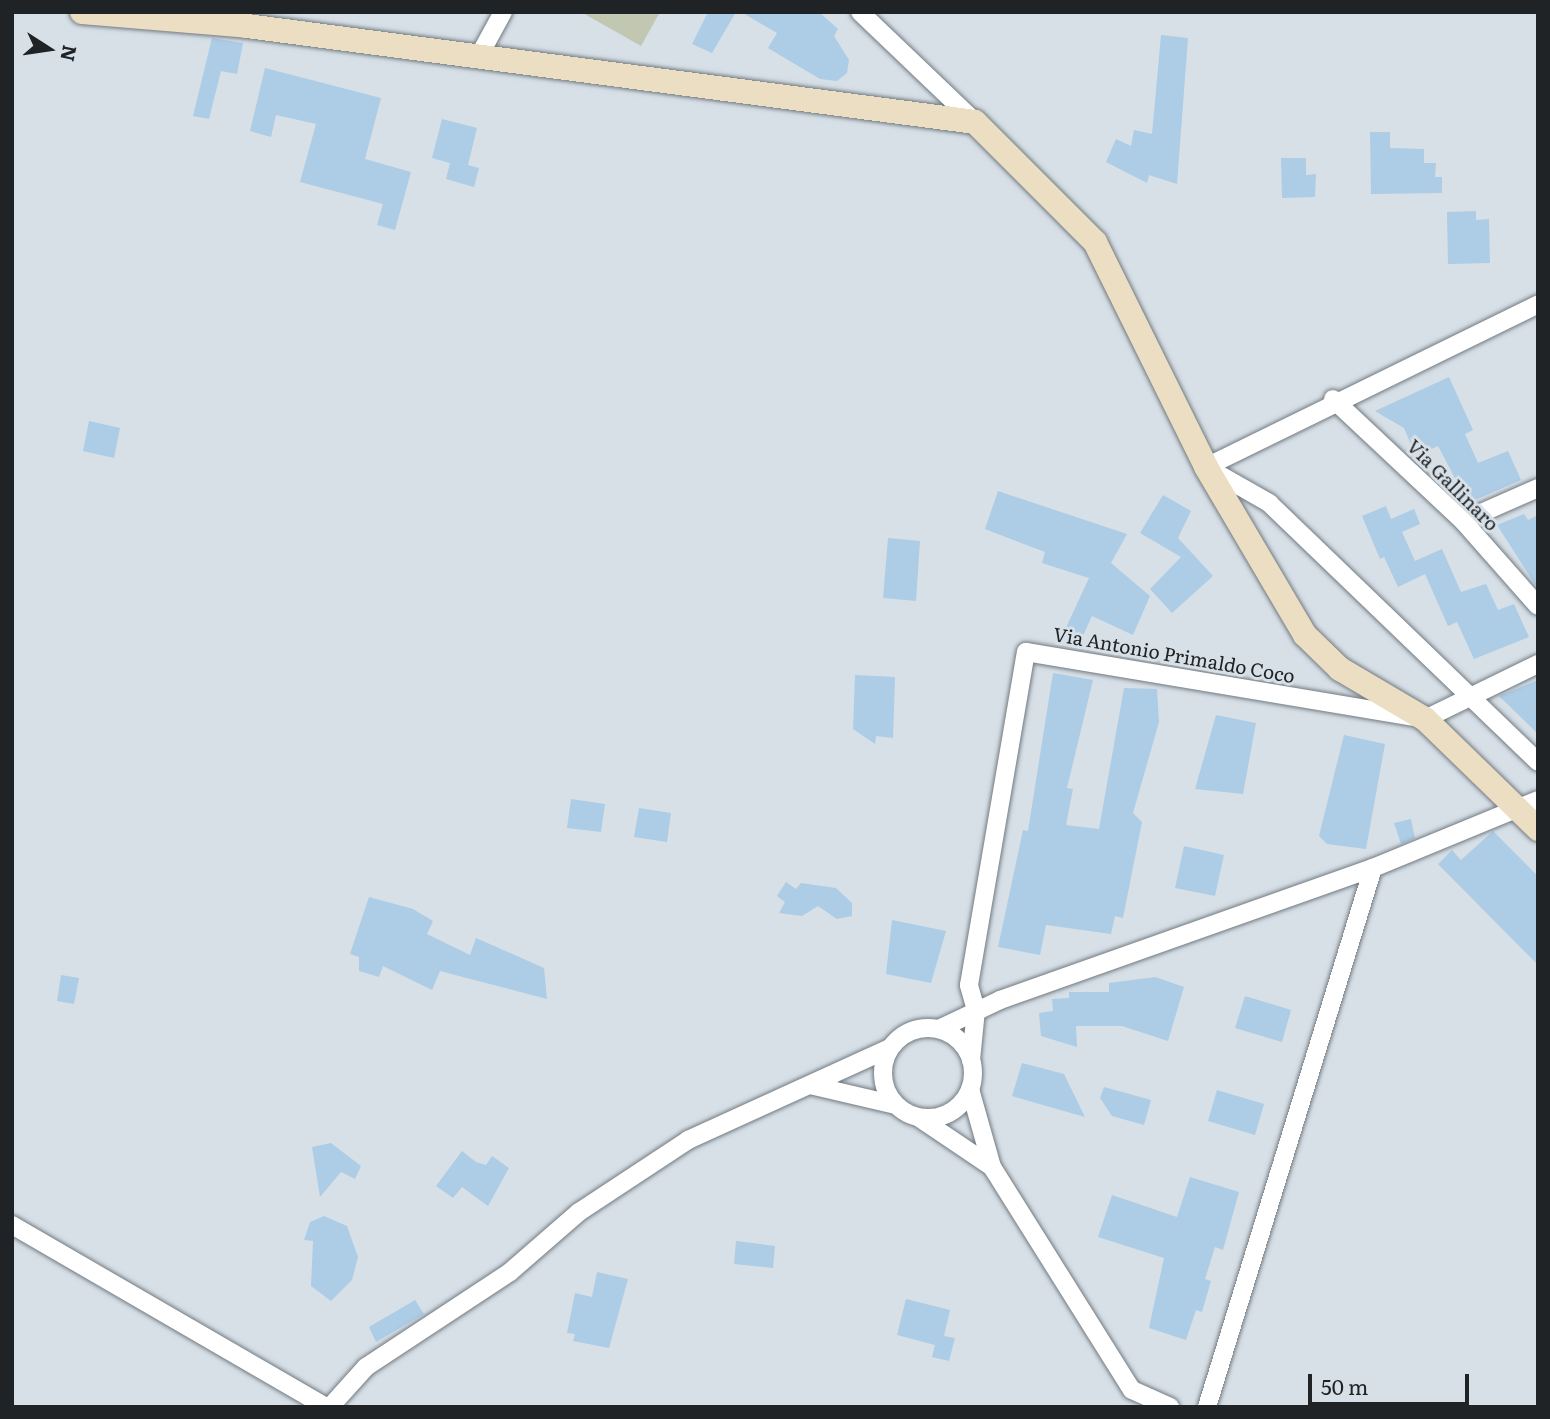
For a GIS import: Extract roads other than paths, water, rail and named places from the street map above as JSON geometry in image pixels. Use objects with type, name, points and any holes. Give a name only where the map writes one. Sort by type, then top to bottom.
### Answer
[{"type":"main road","points":[[82,12],[479,56],[975,122],[1096,242],[1206,467],[1305,635],[1340,669],[1425,719],[1527,803],[1538,829]]},
{"type":"street","points":[[479,56],[503,12]]},
{"type":"street","points":[[860,12],[975,122]]},
{"type":"street","points":[[1206,467],[1333,399],[1538,304]]},
{"type":"street","name":"Via Gallinaro","points":[[1333,399],[1463,521],[1538,606]]},
{"type":"street","points":[[1206,467],[1269,503],[1538,762]]},
{"type":"street","points":[[1463,521],[1538,488]]},
{"type":"street","name":"Via Antonio Primaldo Coco","points":[[976,1010],[969,985],[1026,652],[1425,719]]},
{"type":"street","points":[[1425,719],[1472,699],[1538,664]]},
{"type":"street","points":[[12,1225],[328,1407],[366,1367],[510,1272],[628,1179],[745,1110],[810,1085],[890,1048],[912,1031],[940,1029],[976,1010],[1373,868],[1527,803]]},
{"type":"street","points":[[1207,1407],[1373,868]]},
{"type":"street","points":[[976,1010],[970,1089],[992,1167],[1132,1390],[1170,1407]]},
{"type":"street","points":[[940,1029],[964,1046],[971,1060]]},
{"type":"street","points":[[890,1048],[883,1077],[896,1105]]},
{"type":"street","points":[[810,1085],[896,1105],[992,1167]]},
{"type":"street","points":[[918,1117],[954,1109],[970,1089]]}]
